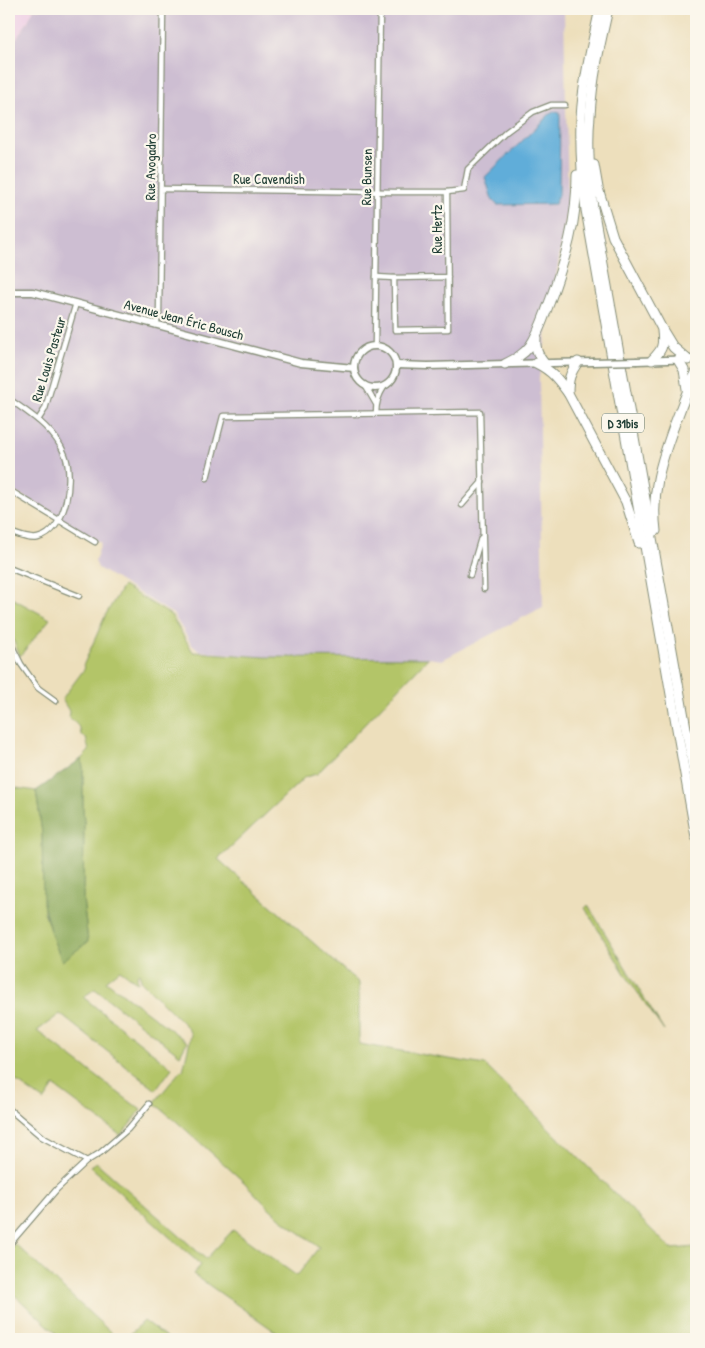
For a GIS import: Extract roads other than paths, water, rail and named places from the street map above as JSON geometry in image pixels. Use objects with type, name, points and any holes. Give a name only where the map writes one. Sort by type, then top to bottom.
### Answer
[{"type":"highway","name":"D 31bis","points":[[600,9],[589,60],[582,170],[586,210],[696,837]]},
{"type":"highway","name":"D 31bis","points":[[608,9],[585,118],[593,208],[696,784]]},
{"type":"highway","points":[[585,118],[593,137],[598,188],[613,237],[673,347],[688,359],[684,370],[687,389]]},
{"type":"highway","points":[[506,364],[524,354],[536,337],[564,264],[577,199],[577,143],[585,118]]},
{"type":"highway","points":[[652,360],[661,351],[663,342],[662,329]]},
{"type":"highway","points":[[536,337],[535,346],[540,363],[556,376],[568,393],[626,502],[637,534],[657,616]]},
{"type":"highway","points":[[568,393],[570,372],[578,362]]},
{"type":"highway","points":[[658,576],[658,553],[654,518],[661,462],[687,389],[696,373]]},
{"type":"main road","name":"Avenue Jean Éric Bousch","points":[[9,292],[33,292],[301,363],[354,368]]},
{"type":"main road","points":[[375,346],[390,351],[397,365],[395,375],[390,382],[384,387],[376,389],[360,382],[354,368],[360,352],[375,346]]},
{"type":"main road","points":[[397,365],[428,366],[688,359]]},
{"type":"street","name":"Rue Avogadro","points":[[156,325],[160,314],[162,9]]},
{"type":"street","name":"Rue Bunsen","points":[[375,346],[380,9]]},
{"type":"street","points":[[447,192],[464,190],[468,169],[506,132],[533,112],[551,105],[565,105]]},
{"type":"street","name":"Rue Cavendish","points":[[161,189],[377,191]]},
{"type":"street","name":"Rue Hertz","points":[[377,191],[447,192],[448,329],[395,330],[394,278]]},
{"type":"street","points":[[376,277],[448,277]]},
{"type":"street","name":"Rue Louis Pasteur","points":[[38,420],[45,409],[76,303]]},
{"type":"street","points":[[365,385],[376,404]]},
{"type":"street","points":[[376,414],[376,404],[384,387]]},
{"type":"street","points":[[9,399],[38,420],[54,436],[65,455],[69,480],[66,506],[59,520],[48,534],[38,538],[26,538],[9,532]]},
{"type":"street","points":[[207,478],[223,416],[480,412],[484,589]]},
{"type":"street","points":[[462,505],[482,482]]},
{"type":"street","points":[[9,490],[95,542]]},
{"type":"street","points":[[470,575],[483,532]]},
{"type":"street","points":[[9,568],[79,596]]},
{"type":"street","points":[[9,640],[21,664],[38,688],[56,701]]},
{"type":"street","points":[[9,1244],[57,1189],[87,1161],[100,1153],[128,1129],[149,1104]]},
{"type":"street","points":[[9,1109],[42,1136],[87,1161]]},
{"type":"water","points":[[553,111],[560,113],[559,194],[555,204],[497,205],[492,199],[485,177]]}]
